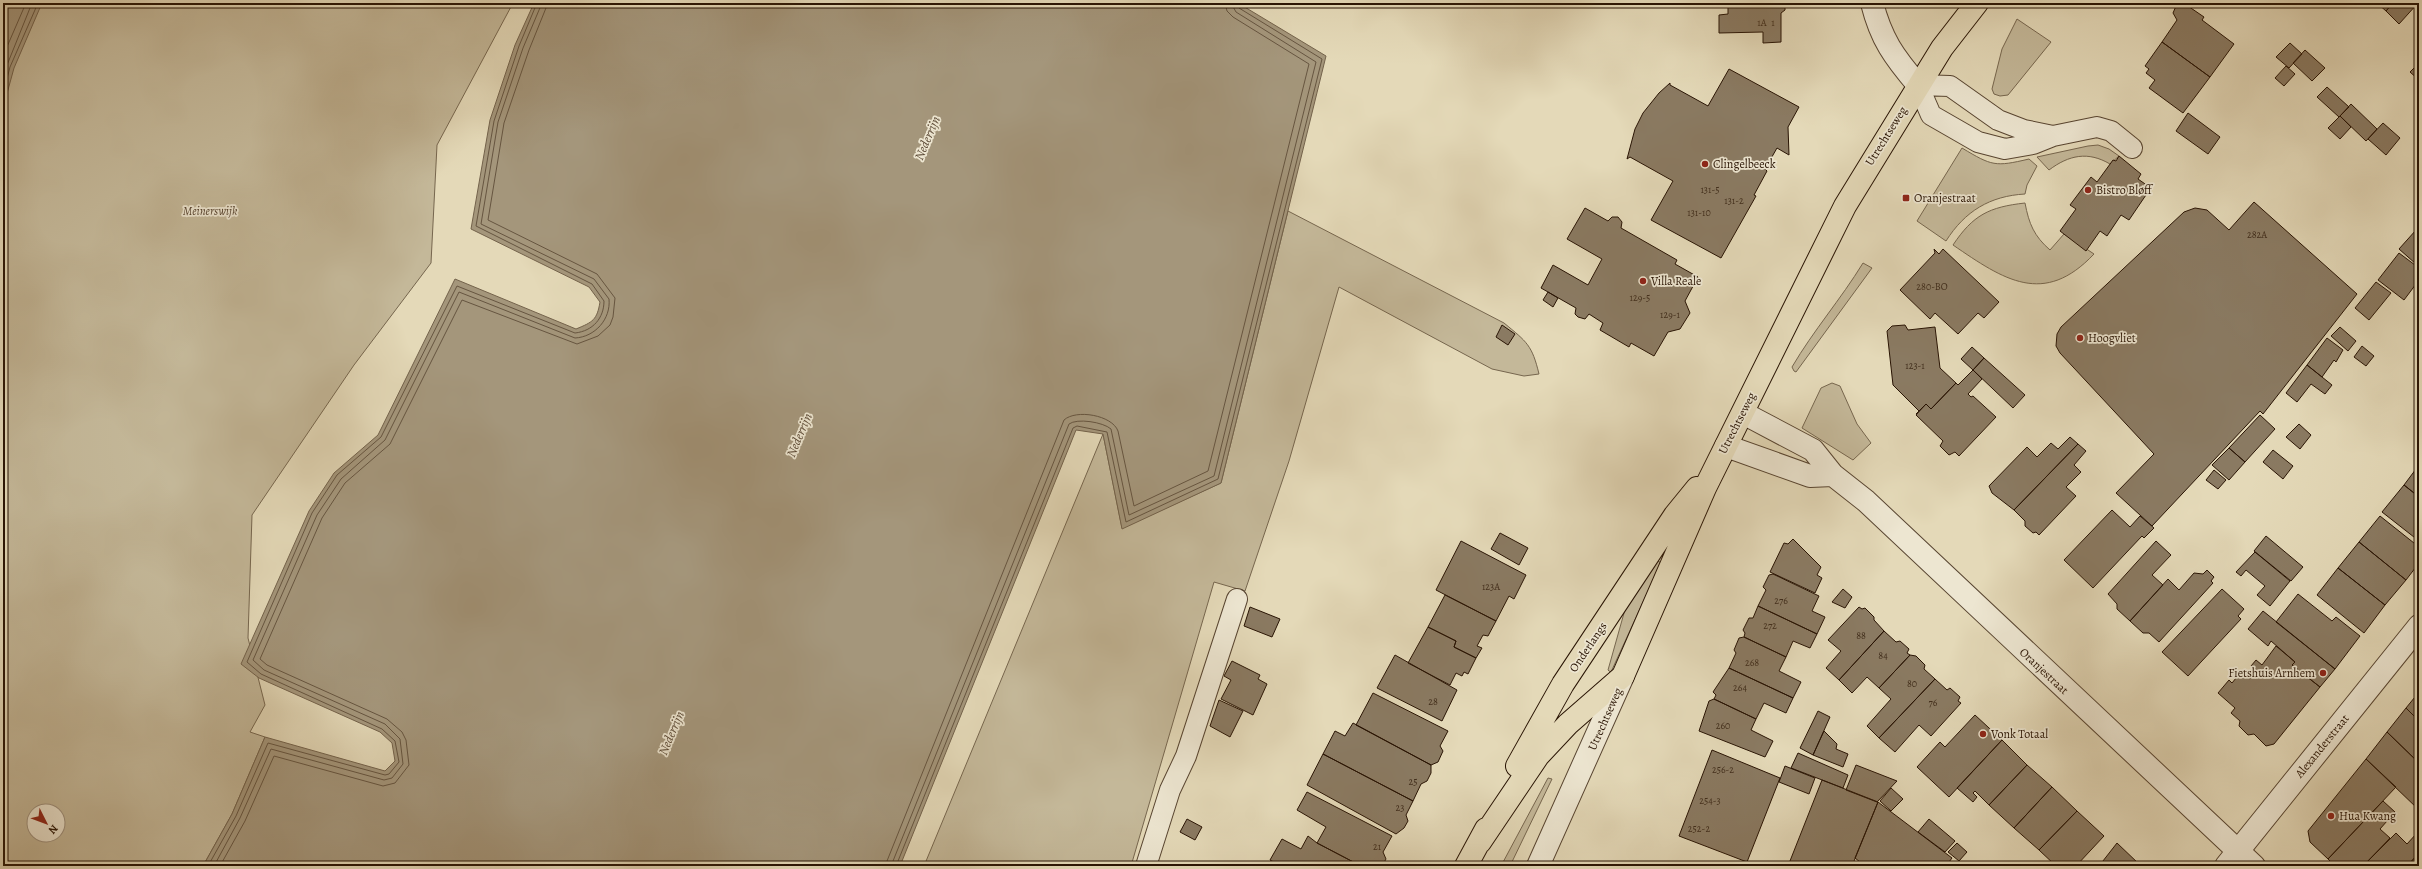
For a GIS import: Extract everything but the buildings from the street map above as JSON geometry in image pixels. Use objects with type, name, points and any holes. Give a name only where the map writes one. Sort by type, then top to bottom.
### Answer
[{"type":"main road","name":"Utrechtseweg","points":[[1623,676],[1721,455],[1845,206],[1918,85],[1955,29],[1977,3]]},
{"type":"main road","name":"Onderlangs","points":[[1466,866],[1480,842],[1522,758],[1563,684],[1675,515],[1721,455]]},
{"type":"main road","name":"Onderlangs","points":[[1480,842],[1538,756],[1568,724],[1623,676]]},
{"type":"street","points":[[1872,3],[1882,36],[1893,56],[1918,85]]},
{"type":"street","name":"Oranjestraat","points":[[1743,413],[1813,450],[1833,476],[1866,502],[2232,858],[2254,866]]},
{"type":"street","points":[[1721,455],[1810,476],[1833,476]]},
{"type":"street","name":"Alexanderstraat","points":[[2232,858],[2419,626]]},
{"type":"street","name":"Utrechtseweg","points":[[1538,866],[1623,676]]},
{"type":"lane","points":[[2053,136],[2024,130],[1998,120],[1950,86],[1918,85],[1931,115],[1978,142],[2005,149],[2033,144],[2053,136],[2097,127],[2111,131],[2132,148]]},
{"type":"lane","points":[[1146,866],[1170,790],[1186,756],[1237,599]]},
{"type":"green space","name":"Meinerswijk","points":[[3,3],[513,3],[437,145],[431,263],[354,365],[252,515],[248,638],[265,705],[250,732],[265,737],[232,814],[203,866],[3,866]]},
{"type":"green space","points":[[2017,19],[2051,42],[2008,95],[2000,96],[1994,94],[1992,89],[2002,49]]},
{"type":"green space","points":[[2098,145],[2109,149],[2119,156],[2110,164],[2094,157],[2079,156],[2064,161],[2049,170],[2037,157],[2088,146]]},
{"type":"green space","points":[[1962,148],[1987,162],[2001,164],[2029,159],[2037,166],[2027,185],[2025,194],[2001,198],[1980,207],[1961,221],[1946,241],[1917,221]]},
{"type":"green space","points":[[2025,203],[2028,217],[2036,235],[2050,250],[2064,234],[2094,254],[2076,270],[2058,280],[2041,284],[2024,282],[2007,277],[1990,269],[1953,245],[1968,226],[1983,214],[2001,207]]},
{"type":"green space","points":[[1288,211],[1504,323],[1528,345],[1534,356],[1539,374],[1524,376],[1492,369],[1339,287],[1289,461],[1245,591],[1214,582],[1131,866],[924,866],[1103,434],[1122,528],[1221,483]]},
{"type":"green space","points":[[1863,263],[1872,268],[1796,372],[1794,371],[1792,367],[1800,354]]},
{"type":"green space","points":[[1832,383],[1840,386],[1857,424],[1871,443],[1853,460],[1802,428],[1821,388]]},
{"type":"green space","points":[[1657,561],[1660,562],[1660,565],[1611,672],[1608,670],[1626,606]]},
{"type":"green space","points":[[1548,778],[1552,779],[1510,866],[1501,866]]},
{"type":"water","points":[[3,3],[42,3],[14,68],[3,108]]},
{"type":"water","name":"Nederrijn","points":[[534,3],[1238,3],[1326,56],[1221,483],[1122,529],[1103,434],[1076,430],[900,866],[203,866],[232,814],[265,737],[385,771],[395,761],[392,743],[380,732],[259,678],[241,664],[309,511],[334,473],[378,435],[455,279],[576,329],[590,322],[596,317],[600,302],[589,287],[471,229],[490,120],[515,45]]},
{"type":"place","name":"Clingelbeeck","points":[[1705,164]]},
{"type":"place","name":"Bistro Bløff","points":[[2088,190]]},
{"type":"place","name":"Oranjestraat","points":[[1906,198]]},
{"type":"place","name":"Villa Reale","points":[[1643,281]]},
{"type":"place","name":"Hoogvliet","points":[[2080,338]]},
{"type":"place","name":"Fietshuis Arnhem","points":[[2323,673]]},
{"type":"place","name":"Vonk Totaal","points":[[1983,734]]},
{"type":"place","name":"Hua Kwang","points":[[2331,816]]}]
